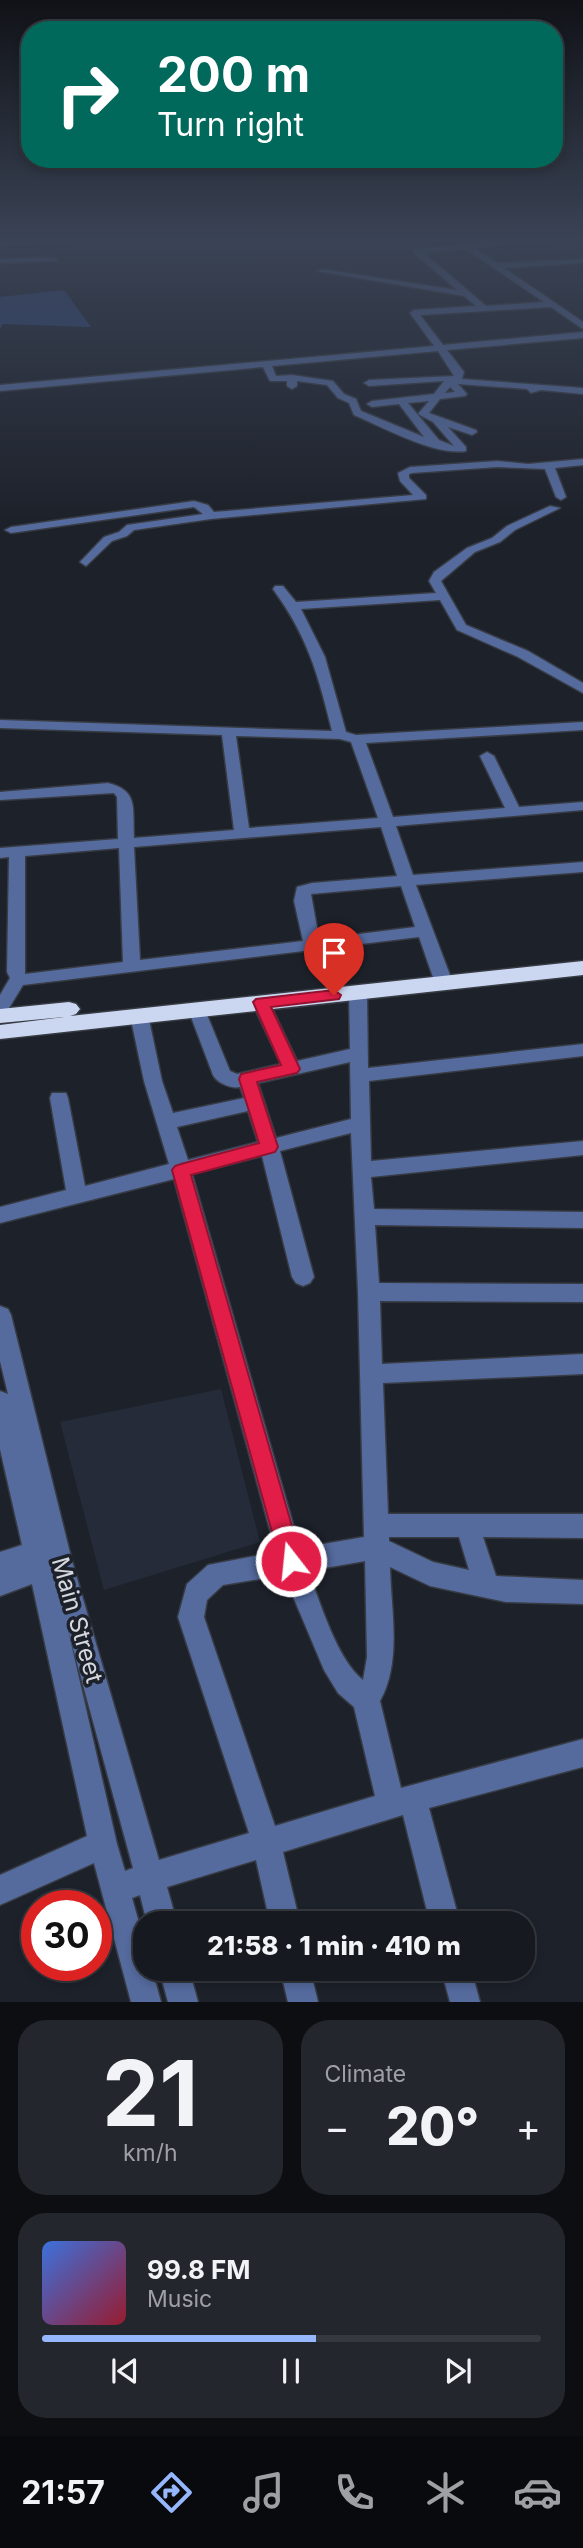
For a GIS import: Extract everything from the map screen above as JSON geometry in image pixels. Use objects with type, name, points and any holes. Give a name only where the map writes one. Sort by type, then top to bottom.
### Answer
[{"type":"highway","points":[[0,1032],[358,993],[442,977],[583,957]]},
{"type":"highway","points":[[0,1016],[442,977],[583,968]]},
{"type":"street","points":[[430,333],[459,372],[459,377],[450,381],[423,414],[472,432]]},
{"type":"street","points":[[0,388],[583,335]]},
{"type":"street","points":[[266,363],[273,379],[330,383],[341,396],[353,401],[358,408],[357,413],[444,449],[462,449],[436,420]]},
{"type":"street","points":[[369,383],[446,378],[462,394],[372,404]]},
{"type":"street","points":[[450,381],[583,391]]},
{"type":"street","points":[[522,392],[540,387]]},
{"type":"street","points":[[403,401],[404,406],[436,445]]},
{"type":"street","points":[[86,562],[108,539],[123,534],[131,527],[211,516],[422,496],[404,479],[403,473],[410,470],[497,464],[515,468],[583,462]]},
{"type":"street","points":[[549,465],[558,502],[511,528],[496,540],[471,550],[438,575],[435,581],[458,624],[465,630],[523,654],[583,689]]},
{"type":"street","points":[[12,530],[194,504],[204,507],[211,516]]},
{"type":"street","points":[[279,589],[295,606],[324,668],[348,737],[361,745],[442,977]]},
{"type":"street","points":[[295,606],[443,596]]},
{"type":"street","points":[[0,723],[348,737],[583,726]]},
{"type":"street","points":[[228,732],[242,833]]},
{"type":"street","points":[[486,756],[514,811]]},
{"type":"street","points":[[0,796],[108,787],[119,790],[124,797],[132,968]]},
{"type":"street","points":[[425,931],[27,980],[19,978],[16,972],[9,852],[583,806]]},
{"type":"street","points":[[312,945],[302,901],[303,891],[312,888],[583,867]]},
{"type":"street","points":[[0,1009],[19,978]]},
{"type":"street","points":[[358,993],[360,1170],[369,1292],[380,1657],[376,1682],[366,1699]]},
{"type":"street","points":[[261,1002],[292,1069]]},
{"type":"street","points":[[197,1009],[222,1075],[236,1081],[292,1069],[583,1050]]},
{"type":"street","points":[[139,1015],[153,1081],[181,1170],[291,1561],[333,1661],[347,1684],[366,1699],[441,1911]]},
{"type":"street","points":[[247,1079],[269,1147],[303,1277]]},
{"type":"street","points":[[59,1098],[77,1196]]},
{"type":"street","points":[[166,1122],[255,1102]]},
{"type":"street","points":[[0,1215],[359,1124]]},
{"type":"street","points":[[360,1170],[583,1148]]},
{"type":"street","points":[[365,1217],[583,1220]]},
{"type":"street","points":[[369,1292],[583,1293]]},
{"type":"street","name":"Main Street","points":[[0,1315],[103,1844],[146,2002]]},
{"type":"street","points":[[372,1374],[583,1364]]},
{"type":"street","name":"Main Street","points":[[0,1401],[48,1557],[75,1608],[159,1911]]},
{"type":"street","points":[[467,1525],[487,1586]]},
{"type":"street","points":[[282,1911],[266,1842],[191,1617],[196,1593],[217,1574],[291,1561],[376,1536],[467,1525],[583,1526]]},
{"type":"street","points":[[376,1536],[430,1574],[506,1590],[583,1592]]},
{"type":"street","points":[[0,1564],[48,1557]]},
{"type":"street","points":[[0,1584],[48,1557]]},
{"type":"street","points":[[116,1888],[402,1801],[583,1752]]},
{"type":"street","points":[[0,1890],[103,1844]]},
{"type":"street","points":[[177,1981],[183,2002]]},
{"type":"street","points":[[298,1981],[303,2002]]},
{"type":"street","points":[[459,1981],[465,2002]]},
{"type":"shaded area","points":[[221,1389],[260,1542],[104,1590],[60,1422]]},
{"type":"route","points":[[291,1561],[181,1170],[269,1147],[247,1079],[292,1069],[261,1002],[334,995]]}]
